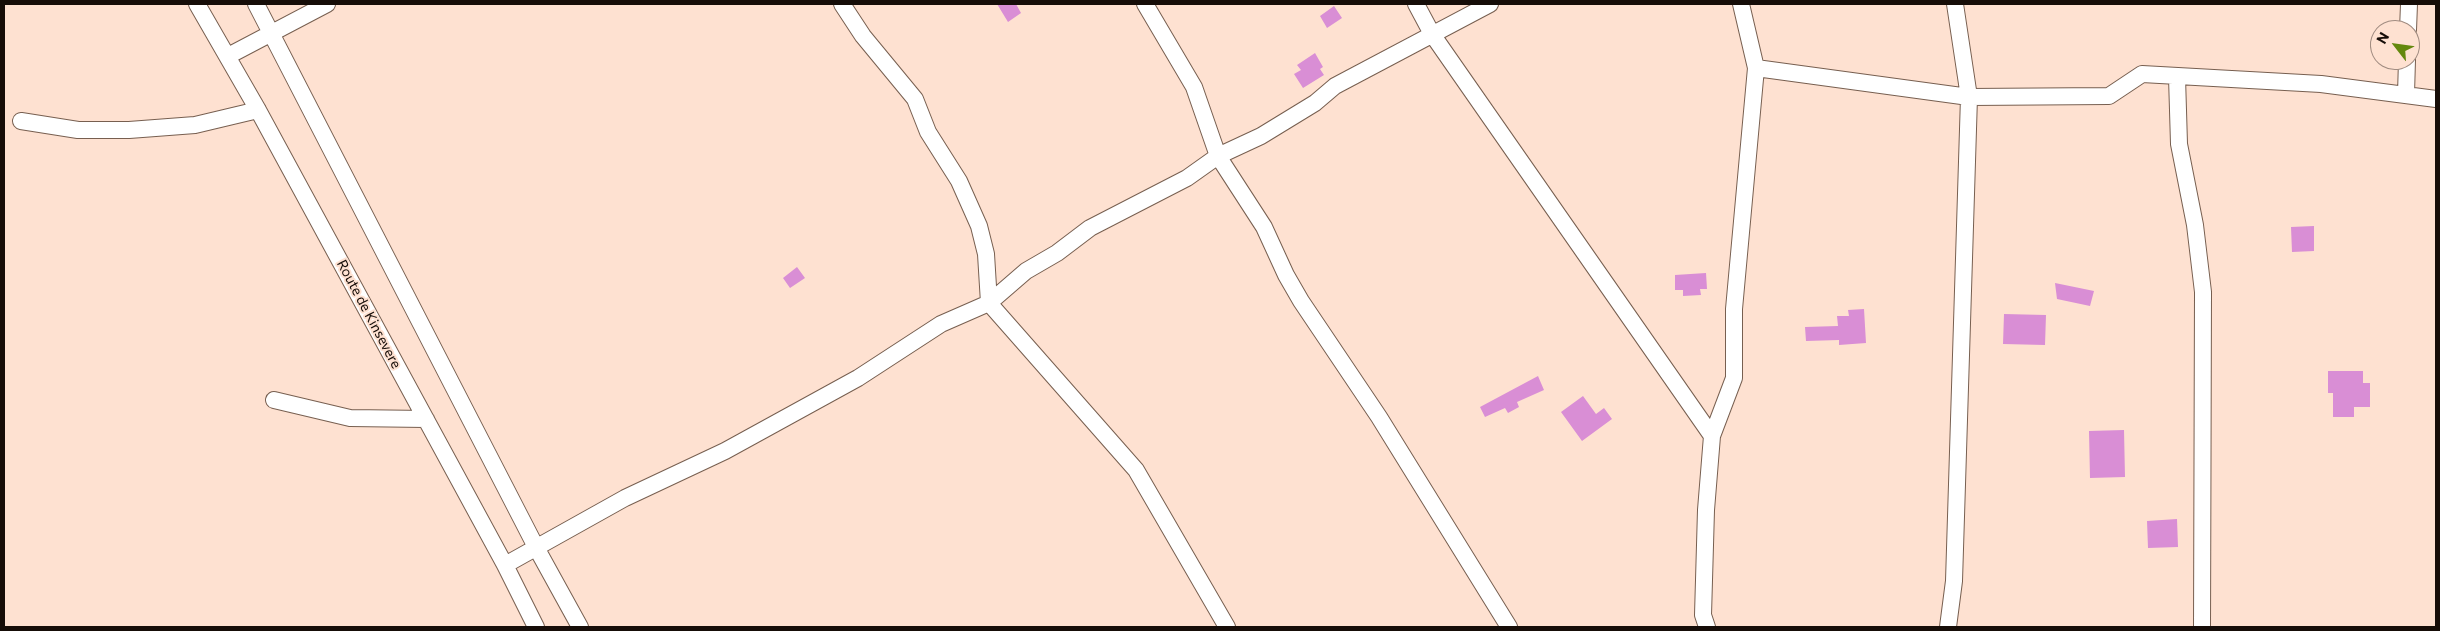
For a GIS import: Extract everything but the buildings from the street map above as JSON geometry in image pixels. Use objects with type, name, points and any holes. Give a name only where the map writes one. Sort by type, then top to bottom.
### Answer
[{"type":"street","name":"Route de Kinsevere","points":[[197,4],[258,110],[505,565],[536,627]]},
{"type":"street","points":[[256,4],[273,32],[537,549],[580,627]]},
{"type":"street","points":[[228,56],[327,4]]},
{"type":"street","points":[[842,4],[863,36],[915,99],[928,132],[959,181],[979,226],[986,254],[989,303],[1136,470],[1227,627]]},
{"type":"street","points":[[1145,4],[1194,88],[1218,156],[1264,228],[1300,301],[1379,417],[1509,627]]},
{"type":"street","points":[[1416,4],[1432,34],[1712,436]]},
{"type":"street","points":[[505,565],[537,549],[625,498],[725,451],[858,378],[941,324],[989,303],[1026,271],[1057,253],[1090,228],[1187,178],[1218,156],[1261,136],[1315,103],[1335,86],[1490,4]]},
{"type":"street","points":[[1707,627],[1703,615],[1706,510],[1712,436],[1734,378],[1734,309],[1756,68],[1741,4]]},
{"type":"street","points":[[1948,627],[1954,581],[1969,98],[1955,4]]},
{"type":"street","points":[[2408,20],[2409,4]]},
{"type":"street","points":[[1756,68],[1969,98],[2109,96],[2142,74],[2177,78],[2322,84],[2436,99]]},
{"type":"street","points":[[2406,94],[2407,70]]},
{"type":"street","points":[[2177,78],[2179,144],[2195,224],[2203,292],[2202,627]]},
{"type":"street","points":[[21,121],[78,130],[129,130],[195,126],[258,110]]},
{"type":"street","points":[[274,400],[350,418],[426,419]]}]
